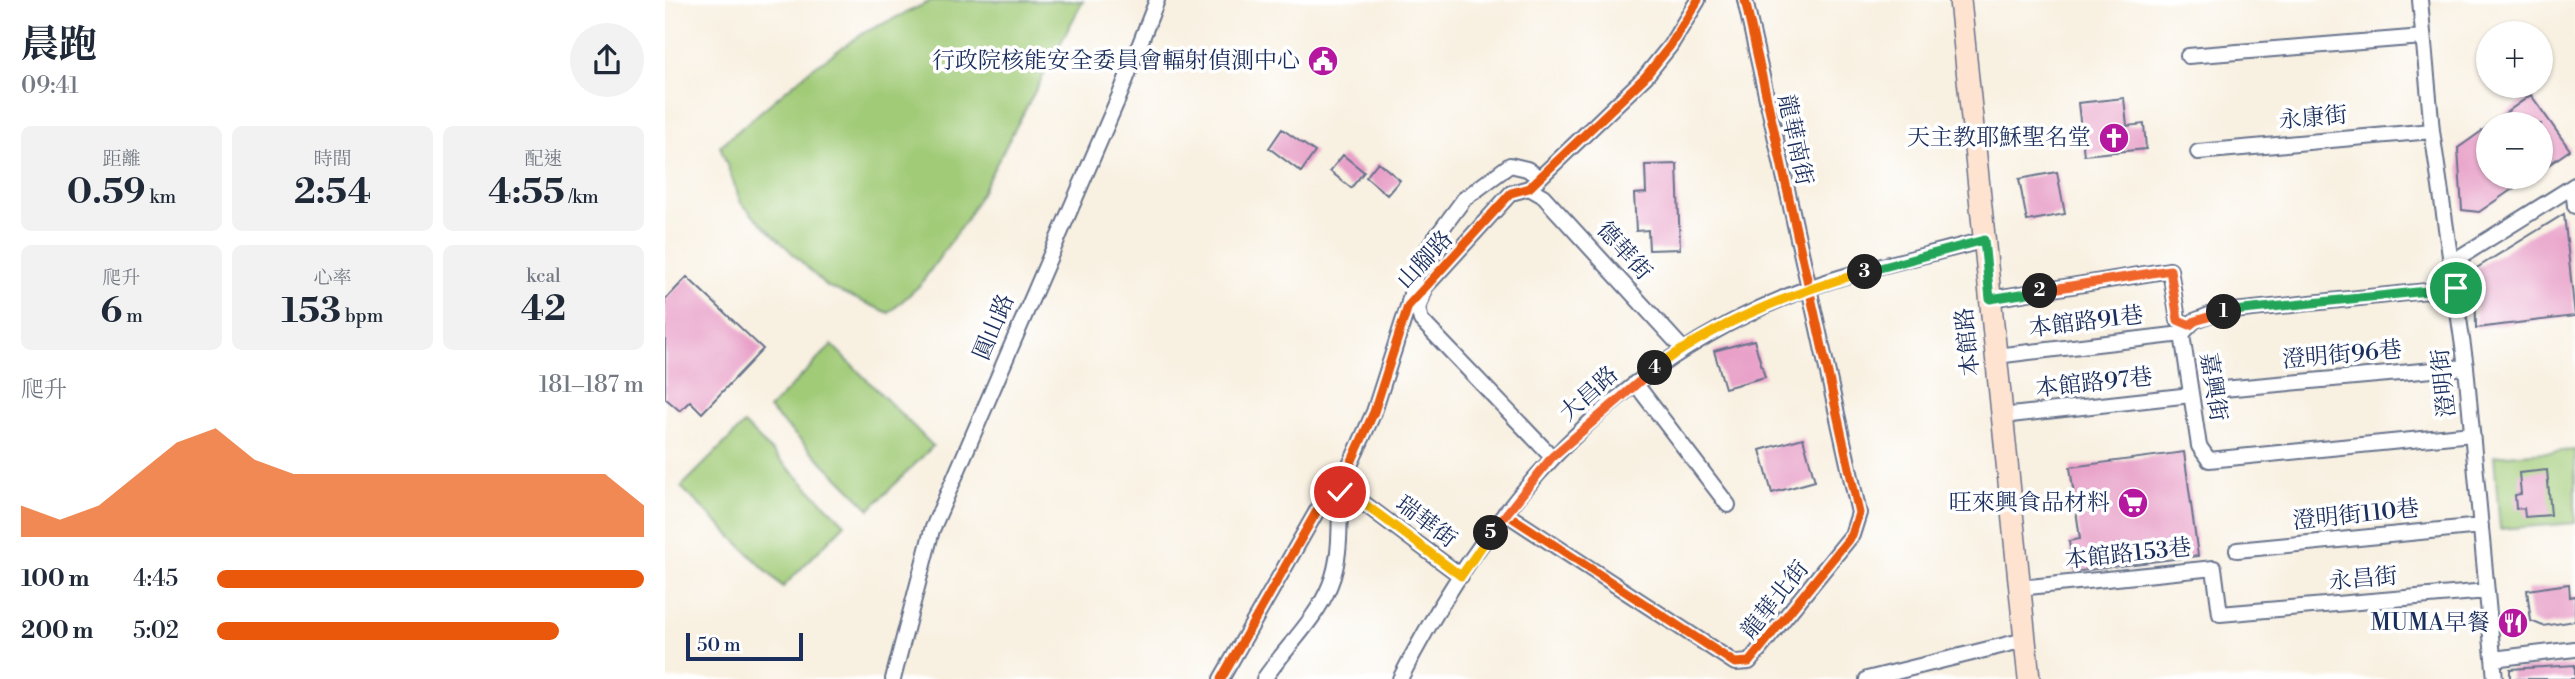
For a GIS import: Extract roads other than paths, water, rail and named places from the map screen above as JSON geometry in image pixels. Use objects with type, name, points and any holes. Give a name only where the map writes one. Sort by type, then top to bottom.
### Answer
[{"type":"street","name":"圓山路","points":[[893,679],[932,530],[1121,92],[1157,0]]},
{"type":"street","name":"山腳路","points":[[1408,306],[1425,291],[1511,193],[1534,183],[1645,77],[1698,0]]},
{"type":"street","name":"龍華南街","points":[[1745,0],[1807,288]]},
{"type":"street","name":"本館路","points":[[1960,0],[2029,679]]},
{"type":"street","name":"澄明街","points":[[2420,0],[2432,131],[2466,367],[2495,679]]},
{"type":"street","points":[[2187,56],[2424,37]]},
{"type":"street","name":"永康街","points":[[2198,152],[2432,131]]},
{"type":"street","name":"山腳路","points":[[1221,679],[1345,476],[1374,412],[1408,306],[1419,260],[1464,199],[1510,165],[1527,169],[1534,183]]},
{"type":"street","name":"德華街","points":[[1534,183],[1682,348]]},
{"type":"street","points":[[2452,262],[2574,185],[2575,206]]},
{"type":"street","name":"大昌路","points":[[1407,677],[1461,576],[1505,513],[1552,457],[1635,383],[1682,348],[1718,328],[1807,288],[1984,240]]},
{"type":"street","points":[[1990,299],[2170,270],[2178,320],[2186,330]]},
{"type":"street","name":"龍華北街","points":[[1505,513],[1735,663],[1749,662],[1852,535],[1859,513],[1807,288]]},
{"type":"street","name":"嘉興街","points":[[2456,288],[2214,313],[2186,330],[2191,396],[2199,446],[2209,460],[2472,434]]},
{"type":"street","points":[[1425,291],[1418,309],[1421,320],[1552,457]]},
{"type":"street","name":"本館路91巷","points":[[1996,356],[2186,330]]},
{"type":"street","name":"澄明街96巷","points":[[2223,388],[2466,367]]},
{"type":"street","points":[[1635,383],[1728,505]]},
{"type":"street","name":"本館路97巷","points":[[2002,416],[2191,396]]},
{"type":"street","points":[[1264,679],[1302,631],[1330,584],[1338,546],[1333,493]]},
{"type":"street","name":"瑞華街","points":[[1333,493],[1358,499],[1461,576]]},
{"type":"street","name":"澄明街110巷","points":[[2237,550],[2481,526]]},
{"type":"street","name":"本館路153巷","points":[[2019,587],[2214,568],[2220,614],[2242,613]]},
{"type":"street","name":"永昌街","points":[[2242,613],[2487,591]]},
{"type":"street","points":[[1867,679],[2025,640]]},
{"type":"street","points":[[2493,659],[2575,649]]},
{"type":"place","name":"行政院核能安全委員會輻射偵測中心","points":[[1323,61]]},
{"type":"place","name":"天主教耶穌聖名堂","points":[[2114,138]]},
{"type":"place","name":"旺來興食品材料","points":[[2133,503]]},
{"type":"place","name":"MUMA早餐","points":[[2513,623]]}]
